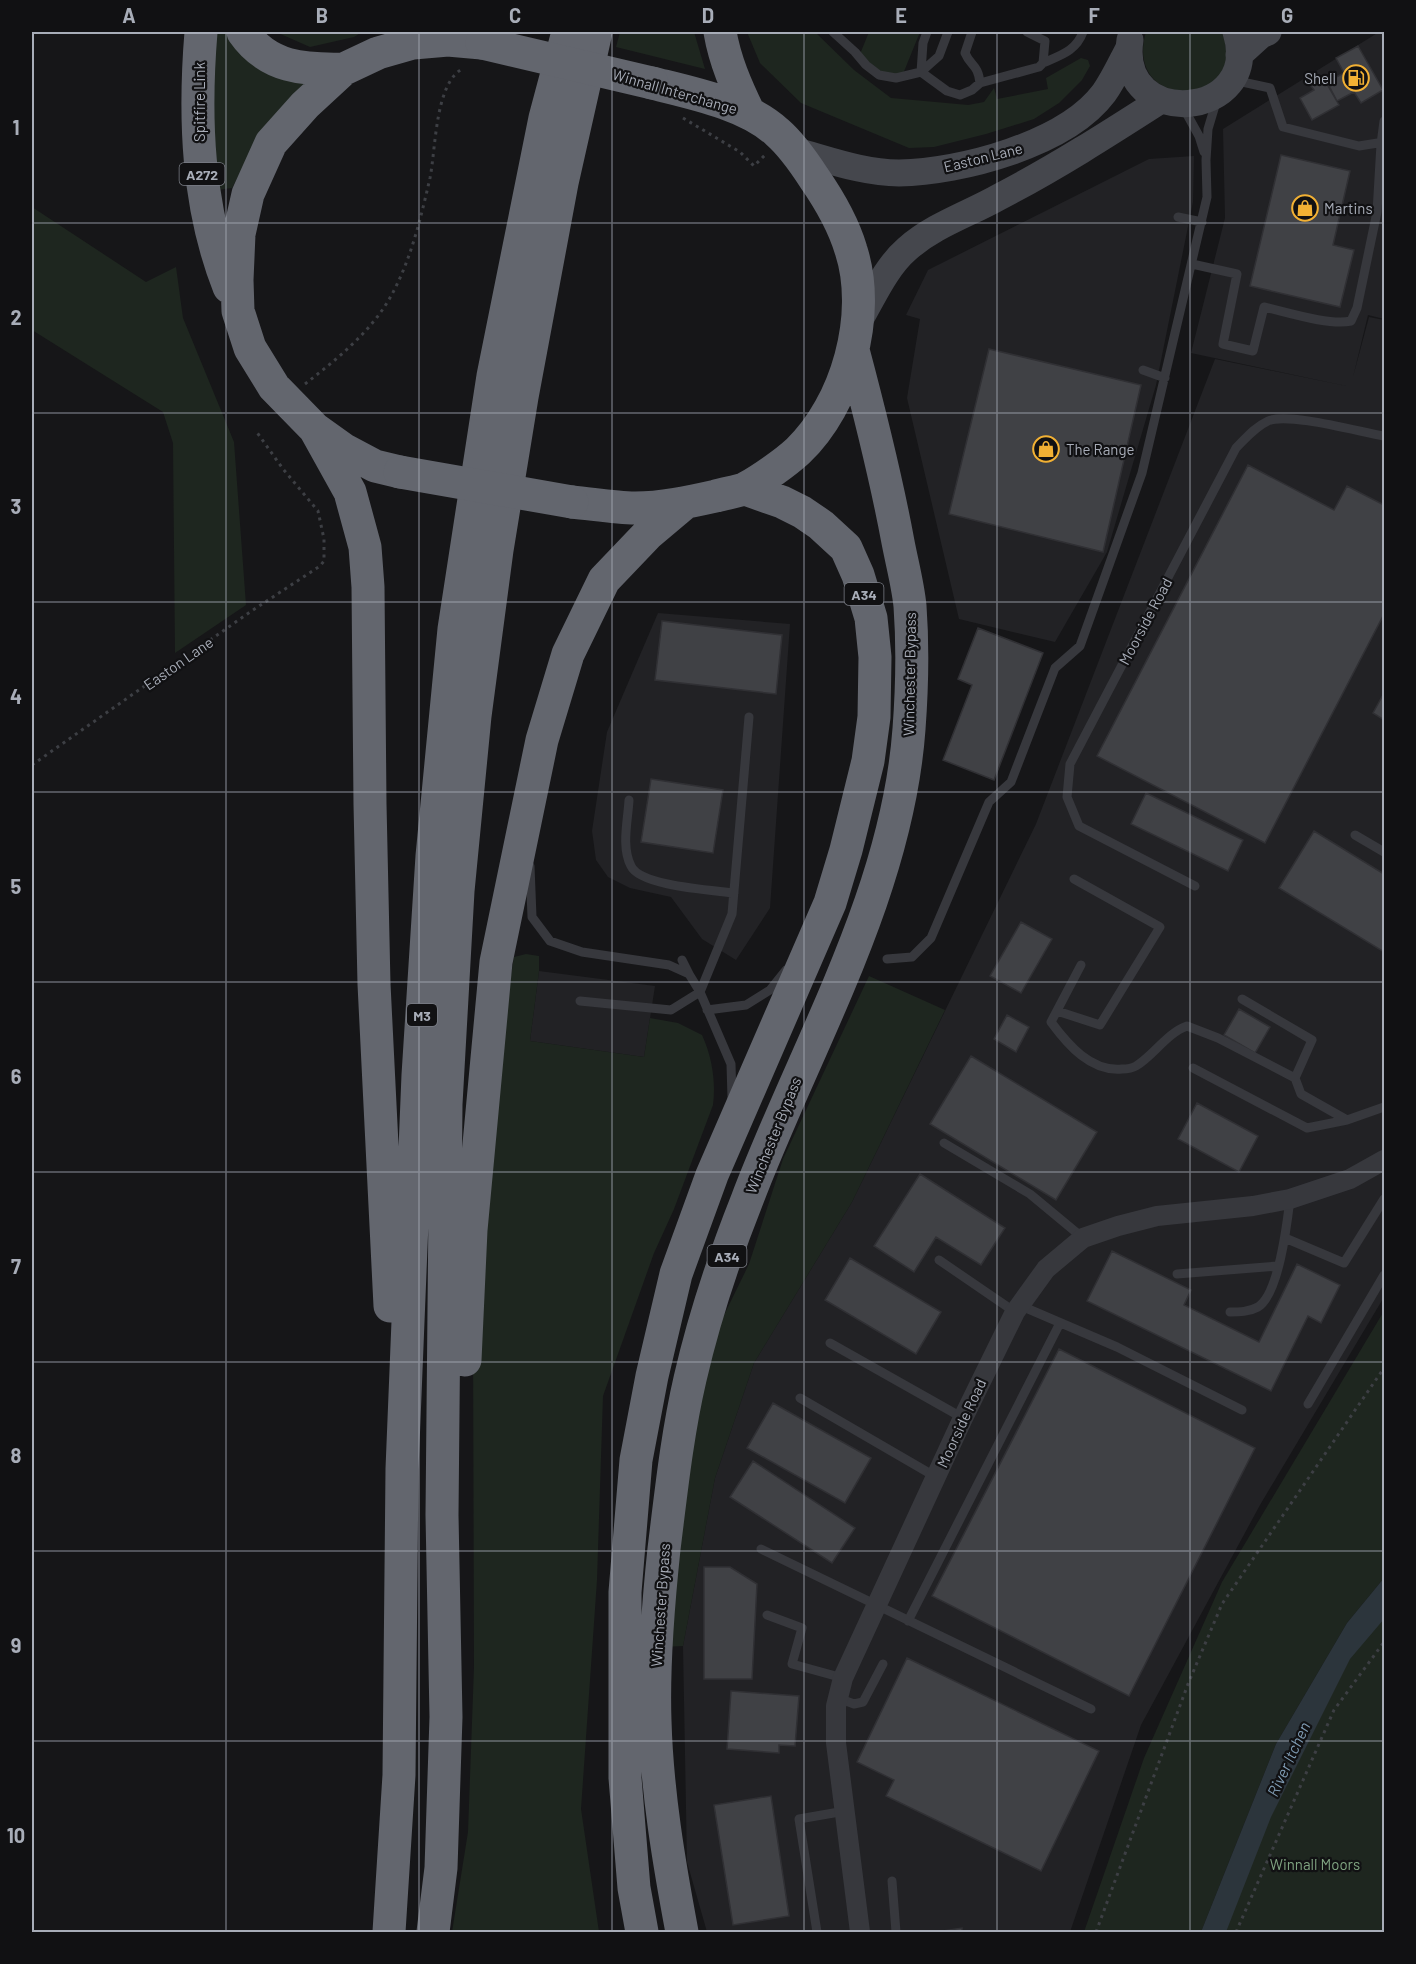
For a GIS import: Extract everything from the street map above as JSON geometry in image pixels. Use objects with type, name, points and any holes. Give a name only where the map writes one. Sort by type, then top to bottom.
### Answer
[{"type":"highway","name":"Spitfire Link","points":[[201,32],[198,76],[199,150],[210,224],[221,266],[238,311]]},
{"type":"highway","points":[[243,32],[252,45],[276,61],[298,68],[344,69]]},
{"type":"highway","name":"M3","points":[[389,1932],[399,1775],[402,1469],[420,1052],[432,856],[454,629],[493,376],[546,118],[568,32]]},
{"type":"highway","name":"M3","points":[[433,1932],[441,1868],[446,1717],[442,1515],[446,1104],[458,891],[475,716],[499,538],[522,397],[562,183],[596,32]]},
{"type":"highway","points":[[720,32],[723,50],[734,81],[749,113]]},
{"type":"highway","name":"Winnall Interchange","points":[[448,40],[476,54],[652,83],[689,92],[749,113],[776,131],[781,153],[835,210],[851,249],[858,284],[856,336],[835,399],[811,436],[797,452],[745,489],[685,503],[634,508],[572,502],[375,466],[343,449],[315,429],[274,387],[250,348],[238,311],[239,234],[248,194],[271,143],[305,105],[344,69],[389,42],[414,43],[448,40]]},
{"type":"highway","name":"Winchester Bypass","points":[[681,1932],[670,1872],[658,1781],[655,1656],[672,1477],[690,1381],[714,1292],[746,1201],[791,1090],[865,920],[901,796],[909,732],[912,674],[910,603],[856,336]]},
{"type":"highway","name":"M3","points":[[315,429],[350,492],[365,548],[368,587],[374,996],[392,1341],[402,1469]]},
{"type":"highway","name":"Winchester Bypass","points":[[642,1932],[634,1888],[625,1778],[625,1592],[636,1460],[652,1376],[676,1274],[729,1132],[830,903],[868,761],[874,717],[875,657],[871,618],[858,575],[846,548],[821,525],[802,512],[783,502],[745,489]]},
{"type":"highway","name":"M3","points":[[446,1717],[460,1629],[464,1361],[471,1230],[496,962],[542,741],[568,654],[604,580],[647,535],[685,503]]},
{"type":"street","points":[[1131,40],[1131,64],[1137,79],[1147,92],[1172,103],[1201,103],[1231,65],[1261,35],[1268,32]]},
{"type":"street","name":"Easton Lane","points":[[781,153],[898,173],[926,171],[991,157],[1039,141],[1056,133],[1079,117],[1104,93],[1131,40]]},
{"type":"street","points":[[856,336],[891,267],[907,249],[960,216],[998,198],[1172,103]]},
{"type":"street","name":"Moorside Road","points":[[860,1932],[836,1743],[838,1698],[843,1678],[963,1418],[1017,1309],[1046,1269],[1083,1238],[1157,1216],[1252,1206],[1290,1199],[1350,1179],[1384,1162]]},
{"type":"lane","points":[[833,32],[879,75],[896,78],[921,72],[939,56],[948,32]]},
{"type":"lane","points":[[921,72],[923,43],[927,32]]},
{"type":"lane","points":[[972,32],[965,52],[979,70],[980,83]]},
{"type":"lane","points":[[1027,32],[1045,41],[1043,63]]},
{"type":"lane","points":[[921,72],[947,91],[960,95],[972,90],[980,83],[1039,67],[1075,46],[1083,32]]},
{"type":"lane","points":[[887,959],[912,957],[931,938],[989,802],[1011,782],[1055,668],[1080,646],[1142,473],[1207,197],[1208,129],[1231,65],[1270,88],[1283,127],[1359,146],[1383,143]]},
{"type":"lane","points":[[1172,103],[1199,136],[1206,160]]},
{"type":"lane","points":[[1192,264],[1237,274],[1223,344],[1253,351],[1264,307],[1325,320],[1351,321],[1357,308],[1377,212],[1384,121]]},
{"type":"lane","points":[[1178,217],[1202,222]]},
{"type":"lane","points":[[1143,370],[1165,378]]},
{"type":"lane","name":"Moorside Road","points":[[1195,886],[1079,826],[1067,797],[1070,764],[1236,448],[1255,429],[1270,420],[1293,419],[1384,436]]},
{"type":"lane","points":[[580,1001],[671,1010],[700,992],[732,914],[749,717]]},
{"type":"lane","points":[[629,800],[626,844],[631,868],[653,880],[734,893]]},
{"type":"lane","points":[[527,806],[529,848]]},
{"type":"lane","points":[[1355,835],[1384,852]]},
{"type":"lane","points":[[530,859],[532,917],[550,941],[582,952],[669,965],[688,974]]},
{"type":"lane","points":[[1057,1011],[1100,1025],[1160,927],[1074,879]]},
{"type":"lane","points":[[795,956],[830,903]]},
{"type":"lane","points":[[682,960],[700,992],[731,1064],[732,1094],[729,1132]]},
{"type":"lane","points":[[707,1011],[746,1005],[770,990],[789,964]]},
{"type":"lane","points":[[1081,965],[1051,1022],[1063,1038],[1093,1064],[1115,1070],[1133,1068],[1177,1030],[1187,1026],[1218,1038],[1295,1078],[1301,1094],[1347,1120]]},
{"type":"lane","points":[[1242,999],[1312,1040],[1295,1078]]},
{"type":"lane","points":[[1192,1068],[1307,1128],[1347,1120],[1384,1107]]},
{"type":"lane","points":[[944,1143],[1030,1194],[1083,1238]]},
{"type":"lane","points":[[1230,1312],[1245,1312],[1259,1307],[1267,1296],[1285,1238],[1290,1199]]},
{"type":"lane","points":[[1285,1238],[1344,1263],[1384,1199]]},
{"type":"lane","points":[[939,1260],[1017,1309],[1060,1323],[1117,1347],[1242,1410]]},
{"type":"lane","points":[[1177,1274],[1278,1266]]},
{"type":"lane","points":[[1308,1404],[1384,1275]]},
{"type":"lane","points":[[908,1621],[1060,1323]]},
{"type":"lane","points":[[830,1343],[963,1418]]},
{"type":"lane","points":[[800,1398],[936,1477]]},
{"type":"lane","points":[[761,1549],[1091,1709]]},
{"type":"lane","points":[[767,1615],[802,1628],[792,1664],[843,1678]]},
{"type":"lane","points":[[838,1698],[854,1704],[863,1702],[883,1664]]},
{"type":"lane","points":[[818,1932],[799,1819],[845,1811]]},
{"type":"lane","points":[[892,1881],[896,1932]]},
{"type":"path","points":[[301,386],[349,349],[391,296],[415,236],[430,176],[443,95],[449,81],[476,54]]},
{"type":"path","points":[[681,117],[740,152],[754,166],[781,153]]},
{"type":"path","name":"Easton Lane","points":[[32,765],[250,612],[320,566],[324,561],[324,539],[318,511],[283,469],[256,431]]},
{"type":"path","points":[[1096,1932],[1188,1684],[1222,1604],[1384,1368]]},
{"type":"path","points":[[1236,1932],[1334,1710],[1384,1642]]},
{"type":"shaded area","points":[[1379,32],[1384,32],[1384,319],[1368,315],[1353,377],[1369,317],[1384,320],[1384,1297],[1260,1505],[1141,1725],[1070,1932],[707,1932],[687,1862],[683,1646],[715,1478],[754,1363],[852,1202],[1036,824],[1215,359],[1351,387],[1191,353],[1225,218],[1223,129]]},
{"type":"shaded area","points":[[1194,156],[1193,202],[1156,385],[1107,552],[1055,642],[959,619],[907,398],[920,319],[906,315],[928,270],[1149,159]]},
{"type":"shaded area","points":[[658,613],[790,624],[770,908],[736,960],[702,939],[671,897],[630,888],[608,877],[596,860],[592,831],[607,732]]},
{"type":"shaded area","points":[[539,971],[655,986],[644,1057],[530,1041]]},
{"type":"green space","points":[[212,32],[227,32],[309,81],[265,125],[232,188],[217,190],[211,164]]},
{"type":"green space","points":[[276,32],[362,32],[354,37],[310,47]]},
{"type":"green space","points":[[620,32],[694,32],[705,69],[616,47]]},
{"type":"green space","points":[[747,32],[815,32],[854,70],[891,98],[968,105],[984,102],[994,88],[997,99],[1048,89],[1046,78],[1081,58],[1088,60],[1090,66],[1082,80],[1059,103],[1034,119],[934,147],[909,148],[801,103],[760,63]]},
{"type":"green space","points":[[869,32],[920,32],[903,74],[879,70],[860,54]]},
{"type":"green space","points":[[1146,32],[1222,32],[1226,63],[1218,78],[1205,87],[1190,92],[1174,90],[1159,84],[1148,72],[1143,54]]},
{"type":"green space","points":[[32,207],[146,282],[176,267],[183,318],[234,442],[246,605],[175,653],[173,443],[163,412],[32,330]]},
{"type":"green space","points":[[526,954],[539,956],[530,1041],[644,1057],[650,1018],[678,1023],[702,1035],[712,1069],[714,1096],[713,1105],[674,1209],[654,1253],[603,1396],[597,1580],[581,1809],[599,1932],[452,1932],[468,1832],[474,1667],[473,1325],[500,1043],[514,957]]},
{"type":"green space","points":[[869,976],[945,1010],[852,1202],[754,1363],[715,1478],[683,1646],[663,1647],[707,1350],[749,1264],[783,1159]]},
{"type":"green space","points":[[1384,1311],[1384,1578],[1347,1623],[1276,1744],[1201,1932],[1084,1932],[1144,1758],[1222,1582]]},
{"type":"green space","name":"Winnall Moors","points":[[1384,1597],[1384,1932],[1213,1932],[1287,1759]]},
{"type":"water","name":"River Itchen","points":[[1384,1578],[1384,1619],[1350,1659],[1271,1817],[1226,1932],[1201,1932],[1276,1744],[1347,1623]]},
{"type":"building","name":"Shell","points":[[1358,46],[1383,90],[1361,103],[1354,92],[1337,101],[1327,82],[1344,73],[1336,58]]},
{"type":"building","points":[[1324,79],[1339,105],[1312,120],[1300,98],[1314,90],[1311,86]]},
{"type":"building","name":"Martins","points":[[1281,155],[1350,171],[1333,245],[1354,250],[1340,307],[1250,286]]},
{"type":"building","name":"The Range","points":[[989,349],[1141,385],[1103,552],[949,514]]},
{"type":"building","points":[[1248,465],[1334,510],[1347,486],[1384,505],[1384,614],[1265,843],[1097,756]]},
{"type":"building","points":[[662,621],[782,635],[776,694],[655,680]]},
{"type":"building","points":[[978,628],[1043,653],[994,780],[943,760],[972,685],[958,679]]},
{"type":"building","points":[[1384,693],[1384,720],[1373,713]]},
{"type":"building","points":[[651,779],[723,790],[713,853],[641,842]]},
{"type":"building","points":[[1146,793],[1243,840],[1228,871],[1131,824]]},
{"type":"building","points":[[1314,831],[1384,874],[1384,952],[1279,888]]},
{"type":"building","points":[[1021,922],[1052,939],[1021,993],[990,976]]},
{"type":"building","points":[[1239,1009],[1270,1027],[1255,1053],[1224,1035]]},
{"type":"building","points":[[1007,1015],[1029,1027],[1016,1052],[994,1039]]},
{"type":"building","points":[[971,1056],[1097,1132],[1056,1200],[930,1124]]},
{"type":"building","points":[[1197,1103],[1258,1136],[1239,1172],[1178,1139]]},
{"type":"building","points":[[920,1174],[1005,1228],[981,1265],[936,1237],[914,1272],[874,1246]]},
{"type":"building","points":[[1112,1251],[1191,1290],[1184,1305],[1259,1342],[1297,1264],[1340,1285],[1321,1323],[1308,1316],[1271,1391],[1087,1301]]},
{"type":"building","points":[[850,1258],[941,1312],[916,1354],[825,1300]]},
{"type":"building","points":[[1059,1349],[1255,1448],[1129,1696],[932,1596]]},
{"type":"building","points":[[773,1403],[871,1458],[845,1503],[747,1448]]},
{"type":"building","points":[[753,1461],[855,1528],[832,1563],[730,1497]]},
{"type":"building","points":[[704,1567],[730,1567],[757,1584],[752,1679],[704,1679]]},
{"type":"building","points":[[907,1658],[1099,1751],[1041,1871],[886,1796],[894,1780],[857,1762]]},
{"type":"building","points":[[731,1691],[799,1696],[795,1746],[779,1745],[779,1753],[727,1749]]},
{"type":"building","points":[[771,1796],[789,1916],[733,1925],[714,1805]]},
{"type":"building","points":[[962,1928],[962,1932],[936,1932]]},
{"type":"place","name":"Shell","points":[[1356,78]]},
{"type":"place","name":"Martins","points":[[1305,208]]},
{"type":"place","name":"The Range","points":[[1046,449]]}]
